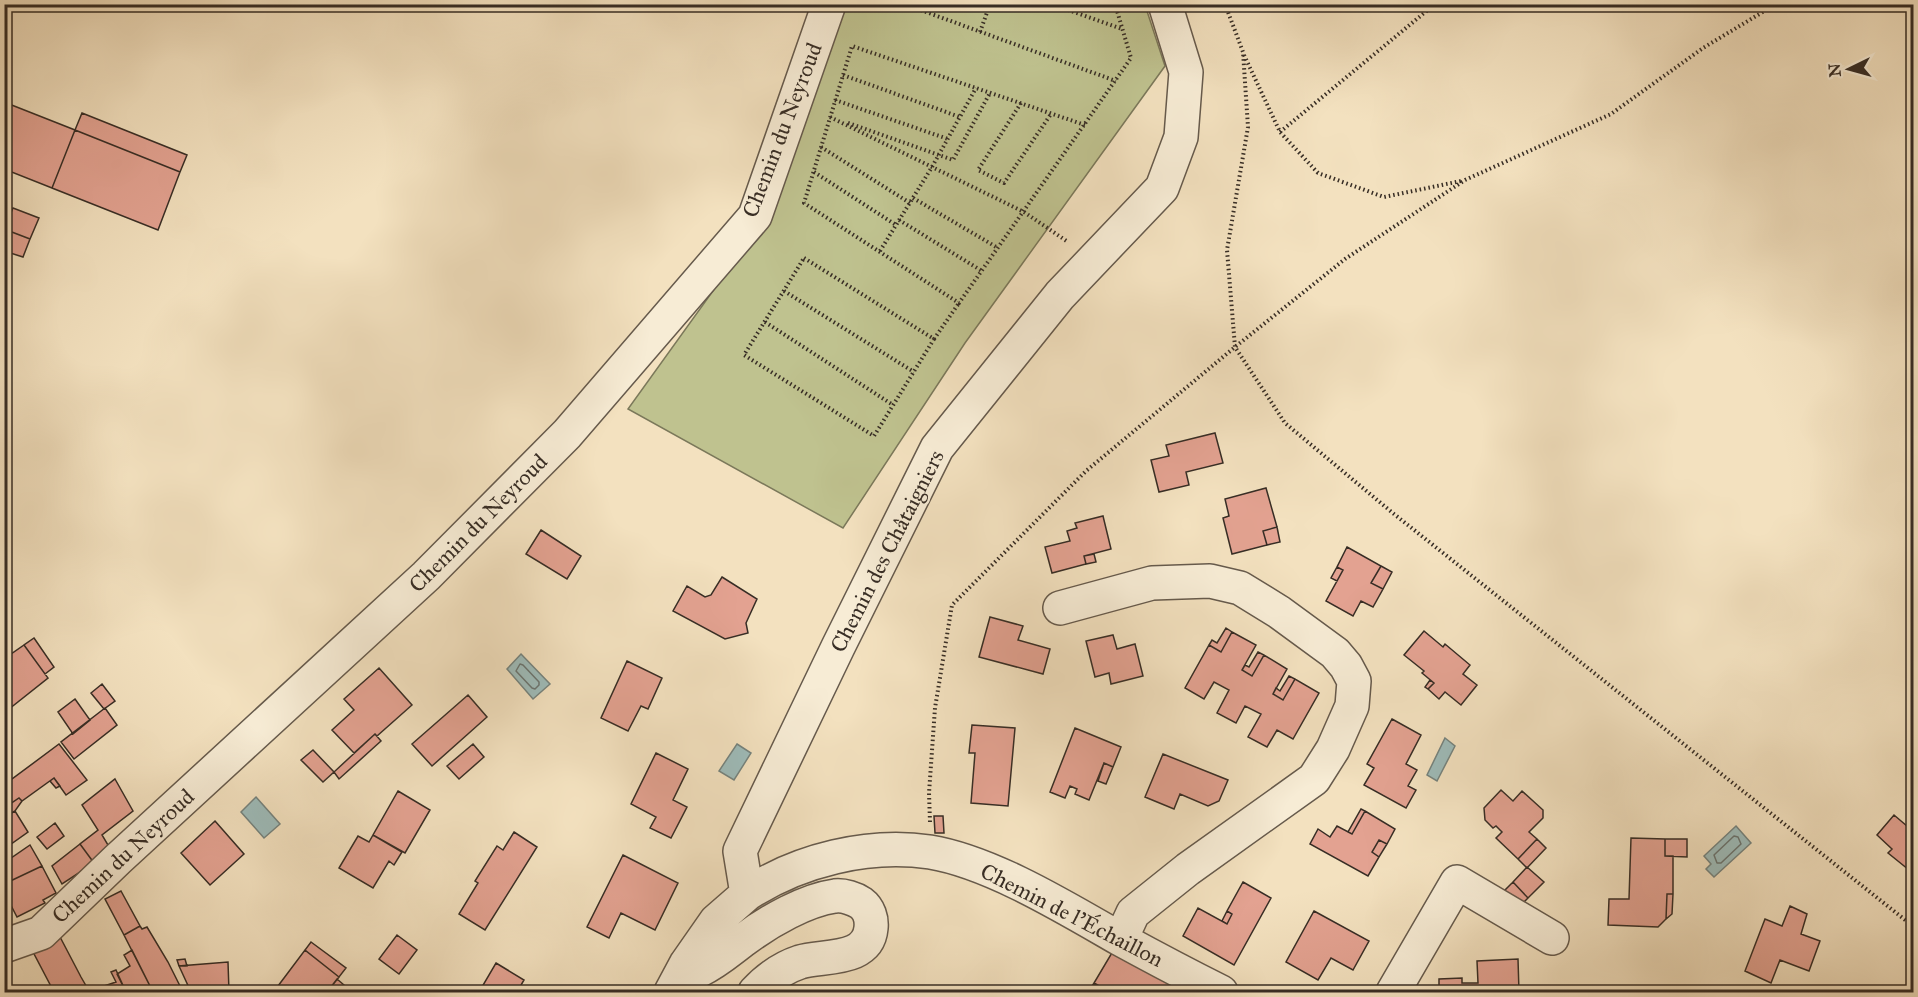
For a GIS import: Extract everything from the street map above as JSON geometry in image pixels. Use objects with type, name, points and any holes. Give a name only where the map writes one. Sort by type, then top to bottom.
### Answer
[{"type":"street","name":"Chemin du Neyroud","points":[[4,946],[41,933],[256,731],[426,576],[567,434],[755,216],[829,4]]},
{"type":"street","name":"Chemin des Châtaigniers","points":[[747,894],[740,851],[937,448],[1060,295],[1162,188],[1181,137],[1186,72],[1165,4]]},
{"type":"street","points":[[1060,608],[1152,583],[1210,581],[1240,588],[1279,612],[1335,653],[1346,666],[1354,681],[1352,706],[1333,749],[1314,779],[1188,869],[1133,913],[1121,939]]},
{"type":"street","name":"Chemin de l'Échaillon","points":[[747,894],[784,874],[858,852],[903,849],[932,852],[967,862],[1000,876],[1067,909],[1221,993]]},
{"type":"street","points":[[1393,993],[1457,882],[1552,938]]},
{"type":"street","points":[[671,993],[686,964],[716,921],[747,894]]},
{"type":"street","points":[[686,964],[700,970],[715,963],[767,924],[789,912],[816,902],[837,896],[850,898],[866,907],[872,922],[871,932],[866,943],[855,952],[798,962],[780,970],[755,993]]},
{"type":"path","points":[[904,4],[1116,81]]},
{"type":"path","points":[[980,32],[990,4]]},
{"type":"path","points":[[1051,4],[1123,30]]},
{"type":"path","points":[[934,339],[804,258],[744,355],[874,436],[934,339],[1131,58],[1115,4]]},
{"type":"path","points":[[1225,4],[1243,52],[1280,132],[1318,173],[1384,197],[1465,180]]},
{"type":"path","points":[[1280,132],[1435,4]]},
{"type":"path","points":[[932,852],[929,793],[935,708],[952,605],[1086,471],[1345,259],[1465,180],[1611,114],[1703,48],[1776,4]]},
{"type":"path","points":[[959,303],[804,202],[852,46],[1085,125]]},
{"type":"path","points":[[1243,52],[1248,127],[1227,250],[1235,347],[1285,423],[1403,522],[1914,927]]},
{"type":"path","points":[[843,75],[960,117]]},
{"type":"path","points":[[880,251],[932,167],[976,88]]},
{"type":"path","points":[[830,117],[953,160],[990,93]]},
{"type":"path","points":[[835,100],[948,139]]},
{"type":"path","points":[[1021,103],[978,170],[1004,183],[1051,114]]},
{"type":"path","points":[[830,117],[1024,212],[1093,261]]},
{"type":"path","points":[[821,147],[998,248]]},
{"type":"path","points":[[813,172],[896,225]]},
{"type":"path","points":[[899,220],[982,271]]},
{"type":"path","points":[[784,291],[914,372]]},
{"type":"path","points":[[765,322],[893,405]]},
{"type":"green space","points":[[833,5],[1145,5],[1165,66],[965,343],[843,528],[628,409],[764,220]]},
{"type":"water","points":[[521,654],[550,684],[533,699],[507,669]]},
{"type":"water","points":[[1445,738],[1455,746],[1437,781],[1427,775]]},
{"type":"water","points":[[737,744],[751,753],[734,780],[719,771]]},
{"type":"water","points":[[256,797],[280,824],[264,838],[241,812]]},
{"type":"water","points":[[1736,826],[1751,843],[1714,877],[1706,869],[1711,864],[1704,856]]},
{"type":"building","points":[[4,102],[75,130],[52,188],[4,169]]},
{"type":"building","points":[[82,113],[187,155],[180,172],[75,130]]},
{"type":"building","points":[[75,130],[180,172],[158,230],[52,188]]},
{"type":"building","points":[[13,208],[39,218],[30,239],[4,229]]},
{"type":"building","points":[[4,229],[30,239],[23,257],[4,251]]},
{"type":"building","points":[[1215,433],[1223,463],[1186,472],[1189,485],[1159,492],[1151,460],[1169,456],[1166,445]]},
{"type":"building","points":[[1266,488],[1277,527],[1263,531],[1267,545],[1232,554],[1223,518],[1229,516],[1225,499]]},
{"type":"building","points":[[1103,516],[1111,549],[1084,556],[1086,564],[1052,573],[1045,547],[1070,541],[1067,531],[1077,528],[1075,523]]},
{"type":"building","points":[[1277,527],[1280,542],[1267,545],[1263,531]]},
{"type":"building","points":[[541,530],[581,556],[567,579],[526,554]]},
{"type":"building","points":[[1347,547],[1381,566],[1371,583],[1383,589],[1373,607],[1361,601],[1353,616],[1326,601],[1343,570],[1337,567]]},
{"type":"building","points":[[1094,554],[1096,562],[1086,564],[1084,556]]},
{"type":"building","points":[[1381,566],[1392,572],[1383,589],[1371,583]]},
{"type":"building","points":[[1337,567],[1343,570],[1337,581],[1331,578]]},
{"type":"building","points":[[722,577],[757,599],[746,623],[748,633],[725,639],[673,611],[687,586],[705,597],[711,595]]},
{"type":"building","points":[[990,617],[1023,626],[1018,640],[1050,649],[1043,674],[979,657]]},
{"type":"building","points":[[1226,628],[1232,632],[1221,652],[1209,645],[1212,640],[1217,643]]},
{"type":"building","points":[[1424,631],[1443,647],[1445,644],[1470,665],[1463,674],[1477,685],[1461,705],[1445,692],[1439,699],[1428,689],[1434,683],[1422,673],[1424,671],[1404,655]]},
{"type":"building","points":[[1232,632],[1256,645],[1242,670],[1252,676],[1264,655],[1287,669],[1273,694],[1283,700],[1295,679],[1319,693],[1293,739],[1277,730],[1267,747],[1248,737],[1261,714],[1245,706],[1236,723],[1217,713],[1229,690],[1214,682],[1204,699],[1185,688],[1209,645],[1221,652]]},
{"type":"building","points":[[1113,635],[1117,649],[1135,644],[1143,676],[1111,684],[1109,673],[1095,677],[1086,641]]},
{"type":"building","points":[[34,638],[54,667],[45,674],[24,645]]},
{"type":"building","points":[[24,645],[48,678],[4,713],[4,659]]},
{"type":"building","points":[[1258,652],[1264,655],[1252,676],[1242,670],[1245,665],[1249,667]]},
{"type":"building","points":[[627,661],[662,678],[648,709],[641,706],[628,731],[601,718]]},
{"type":"building","points":[[379,668],[412,705],[354,753],[332,730],[354,710],[344,699]]},
{"type":"building","points":[[1289,676],[1295,679],[1283,700],[1273,694],[1276,688],[1280,691]]},
{"type":"building","points":[[1430,680],[1434,683],[1428,689],[1425,687]]},
{"type":"building","points":[[102,684],[115,701],[104,709],[91,693]]},
{"type":"building","points":[[468,695],[487,717],[432,766],[412,744]]},
{"type":"building","points":[[75,699],[90,720],[73,734],[58,712]]},
{"type":"building","points":[[105,708],[117,725],[74,759],[61,742]]},
{"type":"building","points":[[1392,719],[1421,735],[1406,764],[1417,770],[1408,786],[1416,790],[1406,808],[1364,785],[1374,768],[1367,764]]},
{"type":"building","points":[[972,725],[1015,728],[1008,806],[971,803],[975,753],[969,753]]},
{"type":"building","points":[[1075,728],[1121,747],[1113,767],[1104,763],[1089,800],[1075,794],[1077,789],[1070,786],[1065,798],[1050,792]]},
{"type":"building","points":[[375,734],[381,741],[339,779],[334,772]]},
{"type":"building","points":[[59,744],[87,780],[66,795],[54,778],[22,801],[19,798],[4,808],[4,785]]},
{"type":"building","points":[[473,744],[484,757],[459,779],[447,766]]},
{"type":"building","points":[[313,750],[334,772],[323,782],[301,760]]},
{"type":"building","points":[[656,753],[688,769],[673,800],[687,807],[671,838],[650,828],[656,817],[631,804]]},
{"type":"building","points":[[1163,754],[1228,780],[1219,801],[1208,806],[1180,794],[1174,809],[1145,797]]},
{"type":"building","points":[[1104,763],[1113,767],[1106,784],[1098,781]]},
{"type":"building","points":[[54,778],[60,786],[56,788],[50,781]]},
{"type":"building","points":[[115,779],[133,811],[102,835],[111,850],[94,863],[80,844],[98,830],[82,805]]},
{"type":"building","points":[[1501,790],[1513,801],[1522,791],[1543,810],[1543,818],[1529,832],[1537,839],[1518,859],[1496,838],[1502,832],[1496,826],[1493,828],[1485,820],[1484,808]]},
{"type":"building","points":[[398,791],[430,810],[405,853],[373,835]]},
{"type":"building","points":[[19,798],[22,801],[15,811],[8,815],[4,808]]},
{"type":"building","points":[[4,808],[8,815],[15,811],[28,832],[4,849]]},
{"type":"building","points":[[1361,809],[1365,811],[1352,834],[1348,832]]},
{"type":"building","points":[[1365,811],[1395,829],[1387,844],[1379,840],[1372,852],[1379,857],[1368,876],[1310,844],[1318,829],[1330,837],[1337,826],[1352,834]]},
{"type":"building","points":[[1894,815],[1914,832],[1914,874],[1888,853],[1892,849],[1877,835]]},
{"type":"building","points":[[934,816],[943,816],[944,833],[935,833]]},
{"type":"building","points":[[215,821],[244,854],[210,885],[181,853]]},
{"type":"building","points":[[55,823],[64,836],[47,849],[37,837]]},
{"type":"building","points":[[514,832],[537,847],[485,930],[459,914],[478,883],[475,881],[497,846],[503,850]]},
{"type":"building","points":[[373,835],[402,852],[394,865],[389,861],[373,888],[339,868],[358,836],[369,842]]},
{"type":"building","points":[[1631,838],[1665,839],[1665,856],[1673,856],[1673,894],[1667,894],[1666,919],[1658,927],[1608,925],[1609,899],[1629,899]]},
{"type":"building","points":[[1537,839],[1546,848],[1527,868],[1518,859]]},
{"type":"building","points":[[1665,839],[1687,839],[1687,857],[1665,856]]},
{"type":"building","points":[[1379,840],[1387,844],[1379,857],[1372,852]]},
{"type":"building","points":[[80,844],[94,863],[62,884],[52,866]]},
{"type":"building","points":[[30,845],[42,866],[4,884],[4,863]]},
{"type":"building","points":[[623,855],[678,883],[655,930],[621,913],[609,938],[587,927]]},
{"type":"building","points":[[42,866],[56,893],[43,900],[45,903],[17,917],[4,892],[4,884]]},
{"type":"building","points":[[1527,867],[1544,882],[1528,898],[1513,882]]},
{"type":"building","points":[[1243,882],[1271,898],[1234,965],[1183,936],[1198,908],[1227,924],[1232,914],[1227,911]]},
{"type":"building","points":[[1513,882],[1528,898],[1520,906],[1504,891]]},
{"type":"building","points":[[121,891],[140,926],[124,935],[105,899]]},
{"type":"building","points":[[1667,894],[1673,894],[1672,914],[1666,919]]},
{"type":"building","points":[[1790,906],[1807,914],[1801,934],[1820,941],[1809,971],[1780,960],[1771,983],[1745,971],[1765,919],[1782,926]]},
{"type":"building","points":[[1227,911],[1232,914],[1227,924],[1222,921]]},
{"type":"building","points":[[1314,911],[1369,941],[1353,970],[1331,958],[1318,980],[1286,962]]},
{"type":"building","points":[[140,926],[142,929],[147,927],[183,992],[153,992],[124,935]]},
{"type":"building","points":[[59,935],[89,991],[54,992],[32,950]]},
{"type":"building","points":[[397,935],[417,950],[399,974],[379,959]]},
{"type":"building","points":[[311,942],[346,968],[339,977],[305,950]]},
{"type":"building","points":[[132,950],[153,992],[126,992],[117,974],[130,966],[124,955]]},
{"type":"building","points":[[305,950],[339,977],[327,992],[277,992],[275,990]]},
{"type":"building","points":[[1113,951],[1187,992],[1110,992],[1094,983]]},
{"type":"building","points":[[185,959],[187,966],[179,966],[177,960]]},
{"type":"building","points":[[1518,959],[1519,992],[1439,992],[1439,979],[1462,978],[1462,983],[1478,983],[1477,961]]},
{"type":"building","points":[[228,962],[229,992],[191,992],[179,966]]},
{"type":"building","points":[[496,963],[524,980],[517,992],[479,992]]},
{"type":"building","points":[[116,970],[126,992],[89,991],[116,982],[111,972]]},
{"type":"building","points":[[337,979],[351,991],[327,992]]},
{"type":"building","points":[[1094,983],[1110,992],[1088,992]]},
{"type":"building","points":[[358,986],[367,992],[353,992]]}]
